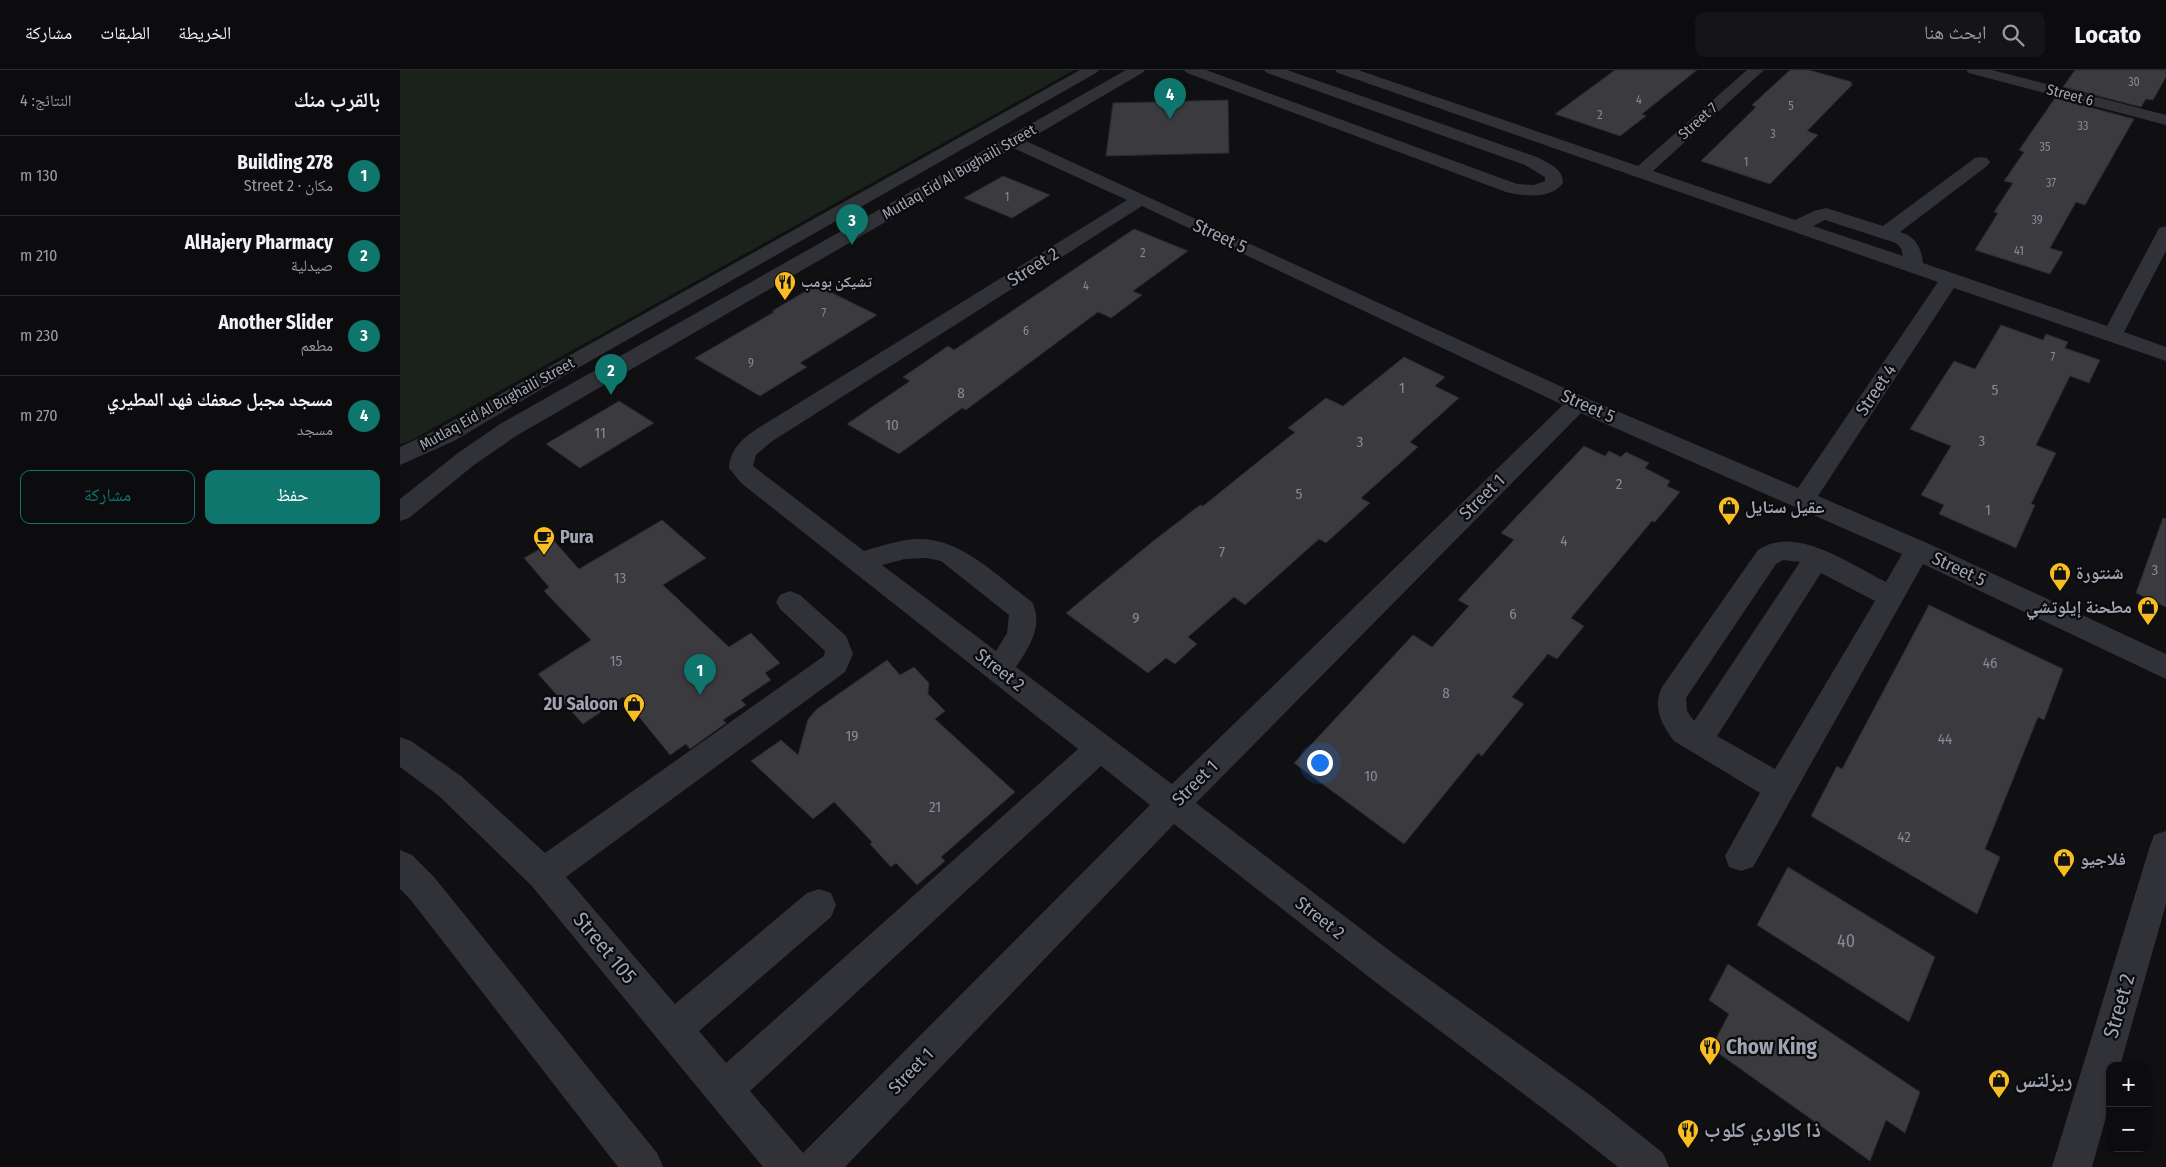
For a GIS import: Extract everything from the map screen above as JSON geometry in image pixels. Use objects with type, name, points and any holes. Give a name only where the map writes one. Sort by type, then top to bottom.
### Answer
[{"type":"street","name":"Mutlaq Eid Al Bughaili Street","points":[[400,457],[446,435],[554,372],[1091,70]]},
{"type":"street","name":"Mutlaq Eid Al Bughaili Street","points":[[400,512],[466,458],[508,430],[1137,70]]},
{"type":"street","points":[[1192,70],[1512,188],[1529,192],[1544,190],[1554,183],[1554,175],[1531,161],[1272,70]]},
{"type":"street","points":[[1343,70],[1483,120],[1641,172],[1795,227],[2166,354]]},
{"type":"street","name":"Street 7","points":[[1641,172],[1756,70]]},
{"type":"street","name":"Street 6","points":[[1974,70],[2166,120]]},
{"type":"street","points":[[1430,126],[1440,124],[1460,112]]},
{"type":"street","points":[[1466,138],[1464,133],[1468,128],[1483,120]]},
{"type":"street","name":"Street 5","points":[[1012,141],[1141,199],[1578,403],[1918,550],[2166,667]]},
{"type":"street","points":[[1886,233],[1981,162]]},
{"type":"street","name":"Street 2","points":[[1141,199],[749,445],[741,457],[741,468],[1386,969],[1576,1109],[1649,1167]]},
{"type":"street","points":[[1795,227],[1826,214],[1886,233],[1909,242],[1914,268]]},
{"type":"street","points":[[2112,336],[2166,232]]},
{"type":"street","name":"Street 4","points":[[1803,499],[1950,280]]},
{"type":"street","name":"Street 1","points":[[817,1167],[1173,804],[1578,403]]},
{"type":"street","points":[[860,562],[914,547],[939,549],[950,554],[1022,610],[1025,618],[1024,626],[1000,670]]},
{"type":"street","points":[[1779,788],[1685,732],[1675,720],[1671,708],[1672,696],[1767,558],[1774,552],[1783,550],[1805,553],[1891,597]]},
{"type":"street","points":[[1740,856],[1918,550]]},
{"type":"street","points":[[1698,740],[1817,558]]},
{"type":"street","points":[[543,874],[835,664],[840,650],[836,644],[790,602]]},
{"type":"street","points":[[724,1090],[1100,748]]},
{"type":"street","name":"Street 105","points":[[400,750],[450,786],[543,874],[789,1167]]},
{"type":"street","name":"Street 2","points":[[2072,1167],[2166,846]]},
{"type":"street","points":[[400,866],[422,888],[643,1167]]},
{"type":"street","points":[[673,1029],[819,905]]},
{"type":"shaded area","points":[[400,70],[1074,70],[408,442],[400,444]]},
{"type":"building","points":[[1615,70],[1697,70],[1642,114],[1646,116],[1620,136],[1555,114]]},
{"type":"building","points":[[1790,70],[1809,70],[1852,82],[1850,84],[1853,84],[1807,131],[1818,135],[1770,184],[1701,161],[1756,107],[1752,105]]},
{"type":"building","points":[[2075,70],[2166,70],[2166,77],[2153,100],[2146,99],[2141,107],[2063,87]]},
{"type":"building","points":[[2055,98],[2134,119],[2085,205],[2076,202],[2050,248],[2063,252],[2050,274],[1975,250],[1998,213],[1994,212],[2013,183],[2004,181],[2024,152],[2019,150]]},
{"type":"building","points":[[1228,100],[1229,153],[1106,156],[1113,103]]},
{"type":"building","points":[[1003,176],[1050,195],[1012,218],[964,198]]},
{"type":"building","points":[[1134,229],[1188,251],[1133,291],[1142,295],[1111,318],[1098,312],[966,410],[962,408],[899,454],[847,424],[910,381],[903,377],[948,346],[954,350]]},
{"type":"building","points":[[816,285],[877,315],[800,363],[807,367],[760,396],[695,358],[774,312],[772,311]]},
{"type":"building","points":[[2001,325],[2043,340],[2046,334],[2068,342],[2065,348],[2100,360],[2089,383],[2070,376],[2036,445],[2056,453],[2031,504],[2035,505],[2016,548],[1939,514],[1944,505],[1921,495],[1951,446],[1910,429],[1954,361],[1975,369]]},
{"type":"building","points":[[1404,357],[1445,377],[1435,386],[1459,398],[1410,442],[1418,447],[1361,498],[1370,503],[1326,543],[1319,539],[1245,605],[1234,597],[1188,637],[1197,644],[1175,664],[1166,658],[1148,673],[1066,613],[1152,542],[1200,505],[1203,506],[1295,432],[1288,428],[1326,398],[1343,406]]},
{"type":"building","points":[[619,401],[654,423],[580,468],[546,444]]},
{"type":"building","points":[[1584,446],[1605,456],[1609,451],[1621,457],[1626,452],[1649,463],[1645,468],[1670,481],[1667,486],[1680,492],[1655,522],[1652,521],[1571,618],[1584,626],[1557,659],[1548,654],[1512,697],[1524,704],[1482,756],[1478,753],[1404,844],[1294,763],[1413,635],[1432,647],[1469,606],[1458,600],[1514,540],[1501,533]]},
{"type":"building","points":[[2163,518],[2166,519],[2166,607],[2136,593]]},
{"type":"building","points":[[662,520],[706,558],[663,585],[729,647],[751,633],[780,663],[765,673],[771,680],[741,700],[746,705],[723,720],[726,723],[690,749],[686,744],[670,755],[623,697],[583,724],[538,674],[591,640],[544,591],[549,587],[524,558],[554,541],[579,569]]},
{"type":"building","points":[[1929,605],[2063,669],[2044,720],[2038,717],[1985,849],[2000,857],[1977,914],[1811,816],[1837,766],[1842,769]]},
{"type":"building","points":[[887,660],[900,675],[914,667],[929,683],[928,694],[945,711],[935,719],[1015,792],[941,857],[945,861],[917,885],[896,863],[891,867],[870,844],[872,842],[834,802],[813,819],[751,761],[781,740],[798,755],[808,719],[817,709]]},
{"type":"building","points":[[1788,867],[1935,957],[1909,1022],[1757,925]]},
{"type":"building","points":[[1728,964],[1920,1092],[1905,1133],[1886,1120],[1870,1161],[1711,1048],[1729,1014],[1709,1000]]},
{"type":"place","name":"مسجد مجبل صعفك فهد المطيري","points":[[1170,119]]},
{"type":"place","name":"Another Slider","points":[[852,245]]},
{"type":"place","name":"تشيكن بومب","points":[[785,301]]},
{"type":"place","name":"AlHajery Pharmacy","points":[[611,395]]},
{"type":"place","name":"عقيل ستايل","points":[[1729,526]]},
{"type":"place","name":"Pura","points":[[544,556]]},
{"type":"place","name":"شنتورة","points":[[2060,592]]},
{"type":"place","name":"مطحنة إيلوتشي","points":[[2148,626]]},
{"type":"place","name":"Building 278","points":[[700,695]]},
{"type":"place","name":"2U Saloon","points":[[634,723]]},
{"type":"place","name":"فلاجيو","points":[[2064,878]]},
{"type":"place","name":"Chow King","points":[[1710,1066]]},
{"type":"place","name":"ريزلتس","points":[[1999,1099]]},
{"type":"place","name":"ذا كالوري كلوب","points":[[1688,1149]]}]
